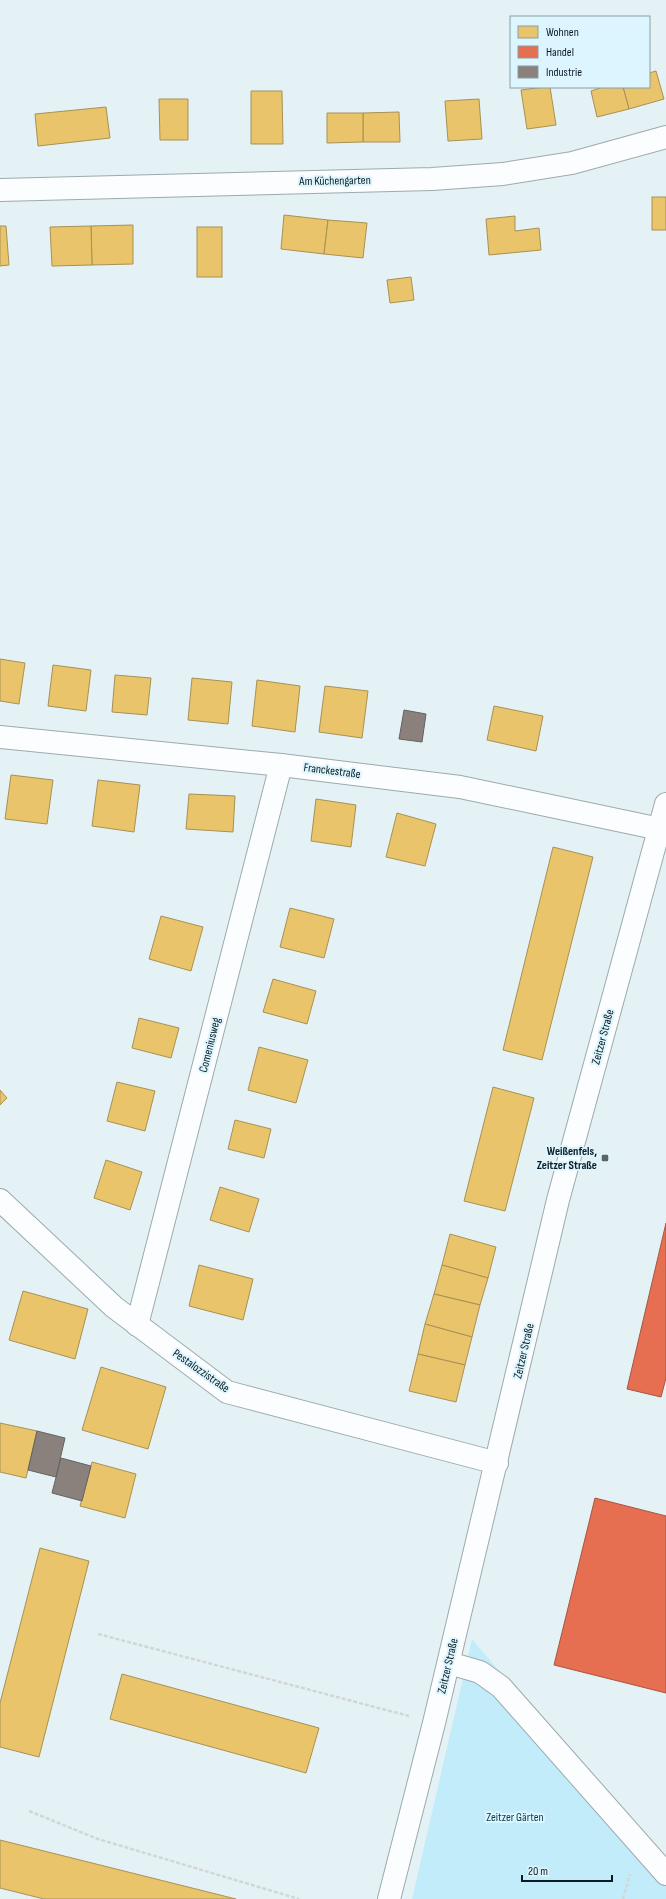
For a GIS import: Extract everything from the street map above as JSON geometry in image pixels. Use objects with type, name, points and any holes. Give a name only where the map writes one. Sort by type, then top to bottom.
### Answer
[{"type":"street","name":"Am Küchengarten","points":[[0,190],[432,180],[487,175],[572,163],[666,137]]},
{"type":"street","name":"Franckestraße","points":[[0,737],[282,765],[460,787],[660,829]]},
{"type":"street","name":"Comeniusweg","points":[[138,1325],[282,765]]},
{"type":"street","name":"Zeitzer Straße","points":[[388,1899],[449,1663],[558,1200],[666,804]]},
{"type":"street","name":"Pestalozzistraße","points":[[0,1200],[114,1307],[227,1392],[497,1463]]},
{"type":"street","points":[[449,1663],[480,1672],[501,1687],[666,1874]]},
{"type":"path","points":[[98,1634],[434,1723]]},
{"type":"path","points":[[29,1811],[98,1839],[299,1899]]},
{"type":"green space","name":"Zeitzer Gärten","points":[[472,1639],[666,1866],[666,1899],[412,1899]]},
{"type":"building: Wohnen","points":[[656,71],[664,99],[629,109],[623,88],[650,88],[650,73]]},
{"type":"building: Wohnen","points":[[550,88],[556,125],[527,129],[521,90]]},
{"type":"building: Wohnen","points":[[600,88],[623,88],[629,109],[597,117],[591,91]]},
{"type":"building: Wohnen","points":[[251,91],[282,91],[283,144],[251,144]]},
{"type":"building: Wohnen","points":[[159,99],[188,99],[188,140],[160,140]]},
{"type":"building: Wohnen","points":[[479,99],[482,139],[448,141],[445,101]]},
{"type":"building: Wohnen","points":[[106,107],[110,138],[38,146],[35,114]]},
{"type":"building: Wohnen","points":[[399,112],[400,142],[363,142],[363,113]]},
{"type":"building: Wohnen","points":[[327,113],[363,113],[363,142],[327,143]]},
{"type":"building: Wohnen","points":[[652,197],[666,197],[666,230],[652,230]]},
{"type":"building: Wohnen","points":[[284,215],[328,220],[324,254],[281,249]]},
{"type":"building: Wohnen","points":[[515,216],[515,231],[539,228],[541,250],[489,255],[486,219]]},
{"type":"building: Wohnen","points":[[328,220],[367,223],[363,258],[324,254]]},
{"type":"building: Wohnen","points":[[133,225],[133,264],[92,265],[91,226]]},
{"type":"building: Wohnen","points":[[0,226],[6,226],[9,265],[0,266]]},
{"type":"building: Wohnen","points":[[91,226],[92,265],[52,266],[50,227]]},
{"type":"building: Wohnen","points":[[197,227],[222,227],[222,277],[197,277]]},
{"type":"building: Wohnen","points":[[411,277],[414,300],[390,303],[387,280]]},
{"type":"building: Wohnen","points":[[0,659],[25,663],[19,704],[0,701]]},
{"type":"building: Wohnen","points":[[53,665],[91,670],[86,711],[48,706]]},
{"type":"building: Wohnen","points":[[115,675],[151,678],[147,715],[112,712]]},
{"type":"building: Wohnen","points":[[192,678],[232,682],[228,724],[188,720]]},
{"type":"building: Wohnen","points":[[257,680],[300,686],[295,732],[252,726]]},
{"type":"building: Wohnen","points":[[325,686],[368,691],[362,738],[319,732]]},
{"type":"building: Wohnen","points":[[494,706],[543,716],[536,751],[487,740]]},
{"type":"building: Wohnen","points":[[11,775],[53,780],[47,824],[5,819]]},
{"type":"building: Wohnen","points":[[98,780],[140,785],[134,832],[92,826]]},
{"type":"building: Wohnen","points":[[189,794],[235,796],[233,832],[186,829]]},
{"type":"building: Wohnen","points":[[316,799],[356,805],[351,847],[311,841]]},
{"type":"building: Wohnen","points":[[397,813],[436,824],[425,866],[386,857]]},
{"type":"building: Wohnen","points":[[553,847],[593,857],[542,1060],[503,1050]]},
{"type":"building: Wohnen","points":[[290,908],[334,919],[324,958],[280,947]]},
{"type":"building: Wohnen","points":[[161,916],[203,927],[191,971],[149,959]]},
{"type":"building: Wohnen","points":[[273,979],[316,991],[307,1024],[263,1012]]},
{"type":"building: Wohnen","points":[[139,1018],[179,1028],[171,1058],[132,1048]]},
{"type":"building: Wohnen","points":[[259,1047],[308,1060],[296,1103],[248,1090]]},
{"type":"building: Wohnen","points":[[117,1082],[155,1091],[145,1131],[107,1121]]},
{"type":"building: Wohnen","points":[[493,1087],[534,1098],[505,1211],[464,1201]]},
{"type":"building: Wohnen","points":[[0,1090],[7,1098],[0,1105]]},
{"type":"building: Wohnen","points":[[235,1120],[271,1129],[264,1158],[228,1149]]},
{"type":"building: Wohnen","points":[[106,1160],[142,1172],[130,1210],[94,1198]]},
{"type":"building: Wohnen","points":[[220,1187],[259,1199],[249,1232],[210,1220]]},
{"type":"building: Wohnen","points":[[450,1234],[496,1247],[488,1278],[442,1265]]},
{"type":"building: Wohnen","points":[[199,1265],[253,1279],[243,1320],[189,1306]]},
{"type":"building: Wohnen","points":[[442,1265],[488,1278],[480,1305],[434,1294]]},
{"type":"building: Wohnen","points":[[23,1291],[88,1309],[75,1359],[9,1340]]},
{"type":"building: Wohnen","points":[[434,1294],[480,1305],[472,1337],[425,1324]]},
{"type":"building: Wohnen","points":[[425,1324],[472,1337],[465,1365],[418,1354]]},
{"type":"building: Wohnen","points":[[418,1354],[465,1365],[456,1402],[409,1391]]},
{"type":"building: Wohnen","points":[[101,1367],[166,1387],[148,1449],[82,1430]]},
{"type":"building: Wohnen","points":[[0,1423],[37,1431],[26,1478],[0,1472]]},
{"type":"building: Wohnen","points":[[92,1462],[136,1474],[125,1518],[80,1506]]},
{"type":"building: Wohnen","points":[[40,1548],[89,1561],[39,1757],[0,1747],[0,1703]]},
{"type":"building: Wohnen","points":[[122,1674],[319,1728],[306,1773],[110,1719]]},
{"type":"building: Wohnen","points":[[0,1840],[236,1899],[44,1899],[0,1888]]},
{"type":"building: Handel","points":[[666,1223],[666,1378],[661,1397],[627,1389]]},
{"type":"building: Handel","points":[[595,1498],[666,1516],[666,1693],[554,1665]]},
{"type":"building: Industrie","points":[[404,710],[426,714],[422,742],[399,739]]},
{"type":"building: Industrie","points":[[37,1431],[65,1438],[56,1477],[28,1470]]},
{"type":"building: Industrie","points":[[61,1458],[91,1466],[82,1501],[52,1493]]},
{"type":"place","name":"Weißenfels, Zeitzer Straße","points":[[605,1158]]}]
